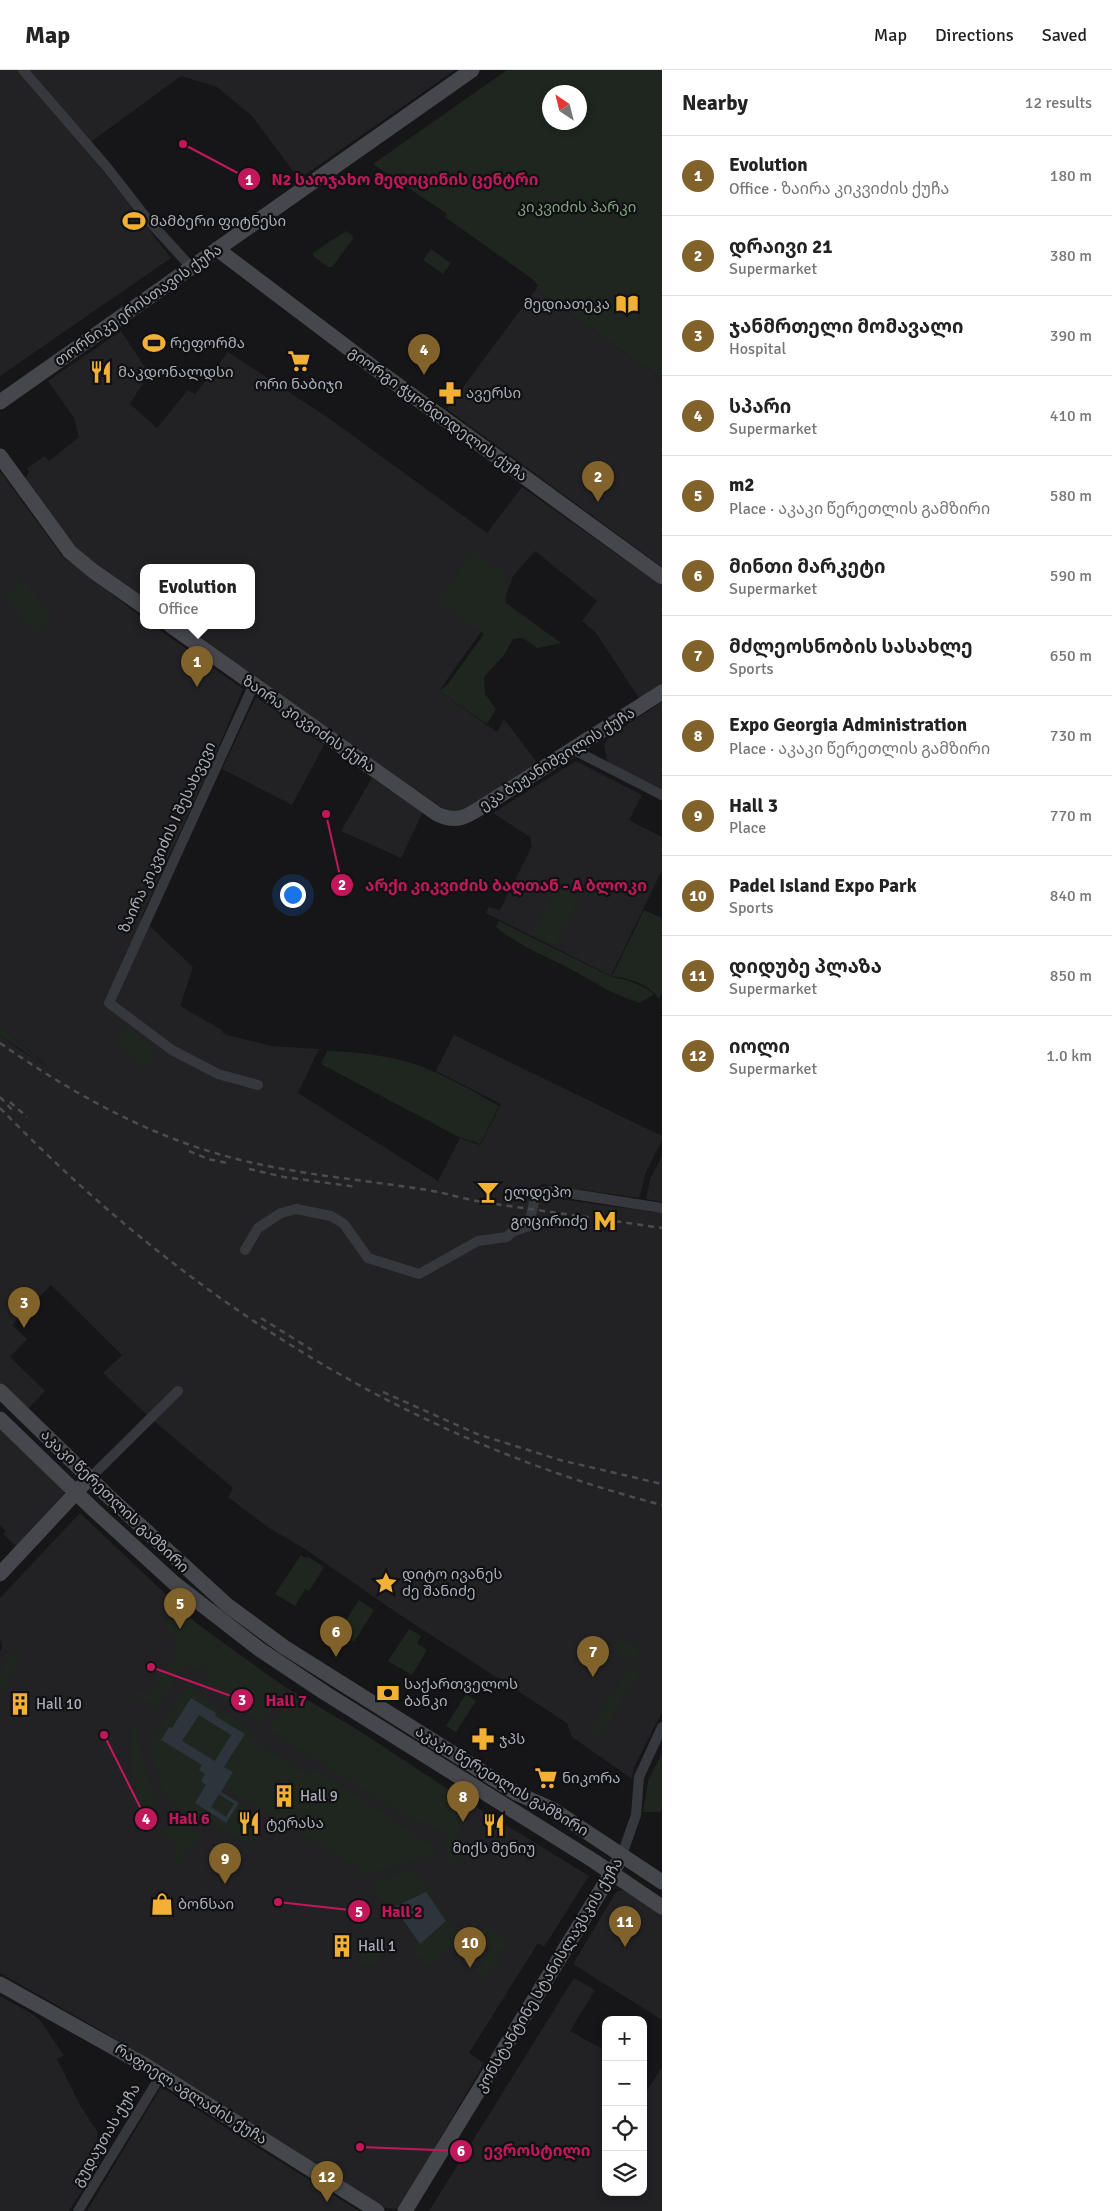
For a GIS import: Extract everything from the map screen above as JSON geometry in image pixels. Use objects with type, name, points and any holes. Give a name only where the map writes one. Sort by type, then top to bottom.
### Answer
[{"type":"street","points":[[23,70],[106,166],[148,220],[191,267]]},
{"type":"street","name":"თორნიკე ერისთავის ქუჩა","points":[[0,402],[472,70]]},
{"type":"street","name":"გიორგი ჭყონდიდელის ქუჩა","points":[[217,249],[373,367],[662,577]]},
{"type":"street","points":[[0,456],[70,552],[93,571],[140,604]]},
{"type":"street","name":"ზაირა კიკვიძის ქუჩა","points":[[175,629],[360,760],[449,820]]},
{"type":"street","name":"ზაირა კიკვიძის I შესახვევი","points":[[254,684],[109,1002],[172,1050],[218,1074],[258,1085]]},
{"type":"street","name":"ეკა ბეჟანიშვილის ქუჩა","points":[[449,820],[462,818],[662,692]]},
{"type":"street","points":[[572,750],[662,795]]},
{"type":"street","points":[[245,1250],[258,1228],[281,1213],[296,1209],[331,1216],[344,1224],[368,1258],[419,1274],[478,1241],[507,1237],[512,1232],[529,1226],[535,1198],[543,1192],[554,1191],[662,1208]]},
{"type":"street","name":"აკაკი წერეთლის გამზირი","points":[[0,1391],[195,1577],[258,1628],[516,1793],[552,1809],[662,1882]]},
{"type":"street","points":[[0,1574],[75,1493],[178,1391]]},
{"type":"street","name":"აკაკი წერეთლის გამზირი","points":[[0,1419],[42,1458],[75,1493],[174,1583],[259,1649],[325,1694],[662,1906]]},
{"type":"street","name":"კონსტანტინე სტანისლავსკის ქუჩა","points":[[405,2211],[622,1855],[636,1814],[639,1777],[662,1726]]},
{"type":"street","name":"რაფიელ აგლაძის ქუჩა","points":[[0,1984],[106,2042],[161,2075],[378,2211]]},
{"type":"street","name":"გუდაუთას ქუჩა","points":[[78,2211],[161,2075]]},
{"type":"shaded area","points":[[0,70],[455,70],[299,179],[252,116],[217,87],[181,76],[84,147],[171,258],[0,376]]},
{"type":"shaded area","points":[[536,289],[662,379],[662,567],[447,409]]},
{"type":"shaded area","points":[[121,331],[149,373],[130,404],[157,428],[188,390],[195,394],[228,352],[330,419],[487,533],[522,487],[662,586],[662,684],[639,698],[596,633],[582,621],[597,601],[535,551],[513,576],[505,598],[439,691],[497,732],[504,719],[538,764],[477,803],[451,814],[183,629],[255,629],[255,564],[140,564],[140,599],[86,561],[25,480],[29,471],[27,468],[45,456],[49,461],[79,437],[74,418],[48,381]]},
{"type":"shaded area","points":[[0,471],[63,557],[140,616],[140,629],[158,629],[243,689],[214,758],[141,918],[193,967],[180,1006],[222,1030],[227,1035],[272,1046],[319,1049],[298,1093],[438,1181],[460,1138],[480,1145],[501,1104],[436,1071],[454,1035],[662,1136],[662,1140],[646,1172],[639,1198],[542,1184],[529,1195],[662,1213],[662,1712],[634,1767],[632,1779],[572,1737],[567,1723],[397,1613],[305,1549],[269,1528],[228,1497],[233,1488],[148,1416],[103,1373],[122,1355],[51,1285],[12,1325],[27,1339],[10,1357],[45,1391],[27,1410],[0,1384],[0,1035],[52,1070],[0,1027]]},
{"type":"shaded area","points":[[256,697],[324,745],[292,805],[222,769]]},
{"type":"shaded area","points":[[662,702],[662,792],[612,768],[607,760],[604,745],[609,737]]},
{"type":"shaded area","points":[[576,761],[642,795],[629,820],[662,837],[662,870],[611,976],[486,913],[489,907],[500,910],[532,846],[530,837],[493,813]]},
{"type":"shaded area","points":[[372,778],[423,812],[401,858],[341,831]]},
{"type":"shaded area","points":[[662,1156],[662,1202],[646,1199],[650,1179]]},
{"type":"shaded area","points":[[0,1424],[68,1489],[16,1546],[3,1534],[6,1531],[0,1525]]},
{"type":"shaded area","points":[[80,1513],[196,1623],[244,1658],[287,1688],[361,1732],[452,1792],[589,1876],[544,1947],[538,1943],[469,2053],[484,2063],[399,2209],[386,2208],[102,2031],[0,1973],[0,1652],[2,1647],[0,1638],[0,1598]]},
{"type":"shaded area","points":[[191,1698],[216,1713],[215,1716],[245,1734],[224,1767],[233,1772],[221,1792],[239,1803],[226,1823],[195,1803],[206,1785],[201,1781],[205,1774],[199,1770],[202,1765],[161,1740],[169,1727],[172,1728]],"holes":[[[199,1715],[231,1735],[215,1761],[182,1741]],[[219,1794],[234,1804],[226,1817],[211,1807]]]},
{"type":"shaded area","points":[[623,1890],[662,1914],[662,2020],[573,1964],[616,1892]]},
{"type":"shaded area","points":[[426,1892],[446,1921],[420,1944],[394,1907]]},
{"type":"shaded area","points":[[574,1978],[595,1990],[570,2031],[602,2049],[602,2196],[647,2196],[647,2091],[662,2067],[662,2211],[429,2211]]},
{"type":"shaded area","points":[[0,1996],[40,2020],[64,2056],[57,2059],[81,2107],[97,2131],[99,2164],[69,2211],[0,2211]]},
{"type":"shaded area","points":[[161,2087],[359,2211],[87,2211]]},
{"type":"green space","name":"კიკვიძის პარკი","points":[[507,70],[662,70],[662,379],[536,289],[538,285],[531,278],[445,217],[447,214],[373,164]]},
{"type":"green space","points":[[346,231],[352,235],[353,239],[332,267],[328,267],[313,256],[313,253]]},
{"type":"green space","points":[[431,249],[451,263],[443,274],[423,260]]},
{"type":"green space","points":[[474,551],[509,577],[505,583],[506,603],[561,643],[537,648],[523,638],[513,639],[504,655],[484,677],[485,694],[496,709],[487,724],[439,691],[447,685],[484,634],[438,601]]},
{"type":"green space","points":[[24,580],[53,618],[33,634],[3,595]]},
{"type":"green space","points":[[556,887],[580,897],[555,945],[532,934]]},
{"type":"green space","points":[[644,910],[662,918],[662,993],[659,999],[644,985],[632,980],[612,976]]},
{"type":"green space","points":[[499,921],[612,977],[634,983],[654,994],[640,1003],[598,985],[505,934],[496,927]]},
{"type":"green space","points":[[128,1026],[158,1051],[144,1068],[114,1043]]},
{"type":"green space","points":[[0,1027],[54,1072],[0,1035]]},
{"type":"green space","points":[[327,1051],[369,1054],[411,1063],[461,1084],[499,1106],[480,1144],[457,1136],[321,1064]]},
{"type":"green space","points":[[301,1555],[306,1558],[307,1556],[324,1567],[309,1591],[305,1589],[295,1606],[275,1594]]},
{"type":"green space","points":[[359,1600],[374,1610],[354,1642],[351,1640],[353,1636],[341,1628]]},
{"type":"green space","points":[[178,1607],[196,1623],[287,1689],[262,1722],[204,1685],[211,1670],[201,1664],[196,1671],[185,1663],[157,1707],[136,1696],[140,1690],[149,1696],[181,1647],[174,1642],[177,1637],[166,1629],[168,1627],[164,1624]]},
{"type":"green space","points":[[409,1629],[421,1636],[417,1643],[427,1650],[412,1675],[388,1661]]},
{"type":"green space","points":[[618,1638],[640,1648],[634,1662],[612,1652]]},
{"type":"green space","points":[[12,1655],[20,1661],[0,1694],[3,1667]]},
{"type":"green space","points":[[630,1666],[640,1672],[599,1737],[589,1731]]},
{"type":"green space","points":[[187,1686],[256,1734],[253,1740],[309,1776],[315,1768],[433,1846],[435,1854],[361,1876],[359,1868],[224,1786],[221,1792],[246,1806],[237,1822],[256,1833],[250,1844],[174,1806],[164,1791],[155,1767],[151,1742]]},
{"type":"green space","points":[[294,1692],[361,1732],[452,1792],[448,1799],[462,1808],[457,1838],[461,1861],[449,1864],[444,1830],[437,1829],[424,1821],[416,1822],[268,1729]]},
{"type":"green space","points":[[466,1694],[476,1701],[456,1732],[446,1726]]},
{"type":"green space","points":[[131,1719],[134,1719],[147,1775],[159,1807],[150,1822],[141,1807],[132,1780]]},
{"type":"green space","points":[[662,1753],[662,1810],[660,1812],[643,1812],[648,1781]]},
{"type":"green space","points":[[177,1818],[203,1834],[178,1863],[169,1862],[179,1848],[161,1834]]},
{"type":"green space","points":[[415,1869],[459,1936],[427,1966],[420,1956],[417,1959],[412,1952],[445,1921],[426,1892],[383,1912],[382,1910],[386,1906],[369,1883]]},
{"type":"green space","points":[[485,1925],[510,1941],[504,1952],[478,1936]]},
{"type":"green space","points":[[369,1939],[378,1943],[382,1952],[378,1961],[369,1965],[360,1961],[356,1952],[360,1943]]},
{"type":"green space","points":[[490,1949],[502,1956],[487,1979],[476,1972]]},
{"type":"railway","points":[[0,1043],[79,1093],[135,1122],[193,1146],[247,1162],[298,1172],[427,1190],[482,1202],[662,1228]]},
{"type":"railway","points":[[0,1097],[14,1112]]},
{"type":"railway","points":[[10,1102],[27,1117]]},
{"type":"railway","points":[[0,1108],[71,1177],[145,1241],[223,1300],[304,1353],[388,1400],[475,1442],[567,1477],[662,1505]]},
{"type":"railway","points":[[189,1151],[208,1159],[227,1163]]},
{"type":"railway","points":[[249,1169],[284,1177],[357,1187]]},
{"type":"railway","points":[[261,1318],[312,1350]]},
{"type":"railway","points":[[383,1392],[477,1434],[560,1460],[662,1484]]},
{"type":"place","name":"N2 საოჯახო მედიცინის ცენტრი","points":[[183,144]]},
{"type":"place","name":"მამბერი ფიტნესი","points":[[134,221]]},
{"type":"place","name":"მედიათეკა","points":[[627,304]]},
{"type":"place","name":"რეფორმა","points":[[154,343]]},
{"type":"place","name":"ორი ნაბიჯი","points":[[299,361]]},
{"type":"place","name":"მაკდონალდსი","points":[[101,372]]},
{"type":"place","name":"სპარი","points":[[424,375]]},
{"type":"place","name":"ავერსი","points":[[450,393]]},
{"type":"place","name":"დრაივი 21","points":[[598,502]]},
{"type":"place","name":"Evolution","points":[[197,687]]},
{"type":"place","name":"არქი კიკვიძის ბაღთან - A ბლოკი","points":[[326,814]]},
{"type":"place","name":"ელდეპო","points":[[488,1192]]},
{"type":"place","name":"გოცირიძე","points":[[605,1221]]},
{"type":"place","name":"ჯანმრთელი მომავალი","points":[[24,1328]]},
{"type":"place","name":"დიტო ივანეს ძე შანიძე","points":[[386,1583]]},
{"type":"place","name":"m2","points":[[180,1629]]},
{"type":"place","name":"მინთი მარკეტი","points":[[336,1657]]},
{"type":"place","name":"Hall 7","points":[[151,1667]]},
{"type":"place","name":"მძლეოსნობის სასახლე","points":[[593,1677]]},
{"type":"place","name":"საქართველოს ბანკი","points":[[388,1693]]},
{"type":"place","name":"Hall 10","points":[[20,1704]]},
{"type":"place","name":"Hall 6","points":[[104,1735]]},
{"type":"place","name":"ჯპს","points":[[483,1739]]},
{"type":"place","name":"ნიკორა","points":[[546,1778]]},
{"type":"place","name":"Hall 9","points":[[284,1796]]},
{"type":"place","name":"Expo Georgia Administration","points":[[463,1822]]},
{"type":"place","name":"ტერასა","points":[[249,1823]]},
{"type":"place","name":"მიქს მენიუ","points":[[494,1825]]},
{"type":"place","name":"Hall 3","points":[[225,1884]]},
{"type":"place","name":"Hall 2","points":[[278,1902]]},
{"type":"place","name":"ბონსაი","points":[[162,1904]]},
{"type":"place","name":"Hall 1","points":[[342,1946]]},
{"type":"place","name":"დიდუბე პლაზა","points":[[625,1947]]},
{"type":"place","name":"Padel Island Expo Park","points":[[470,1968]]},
{"type":"place","name":"ევროსტილი","points":[[360,2147]]},
{"type":"place","name":"იოლი","points":[[327,2202]]}]
